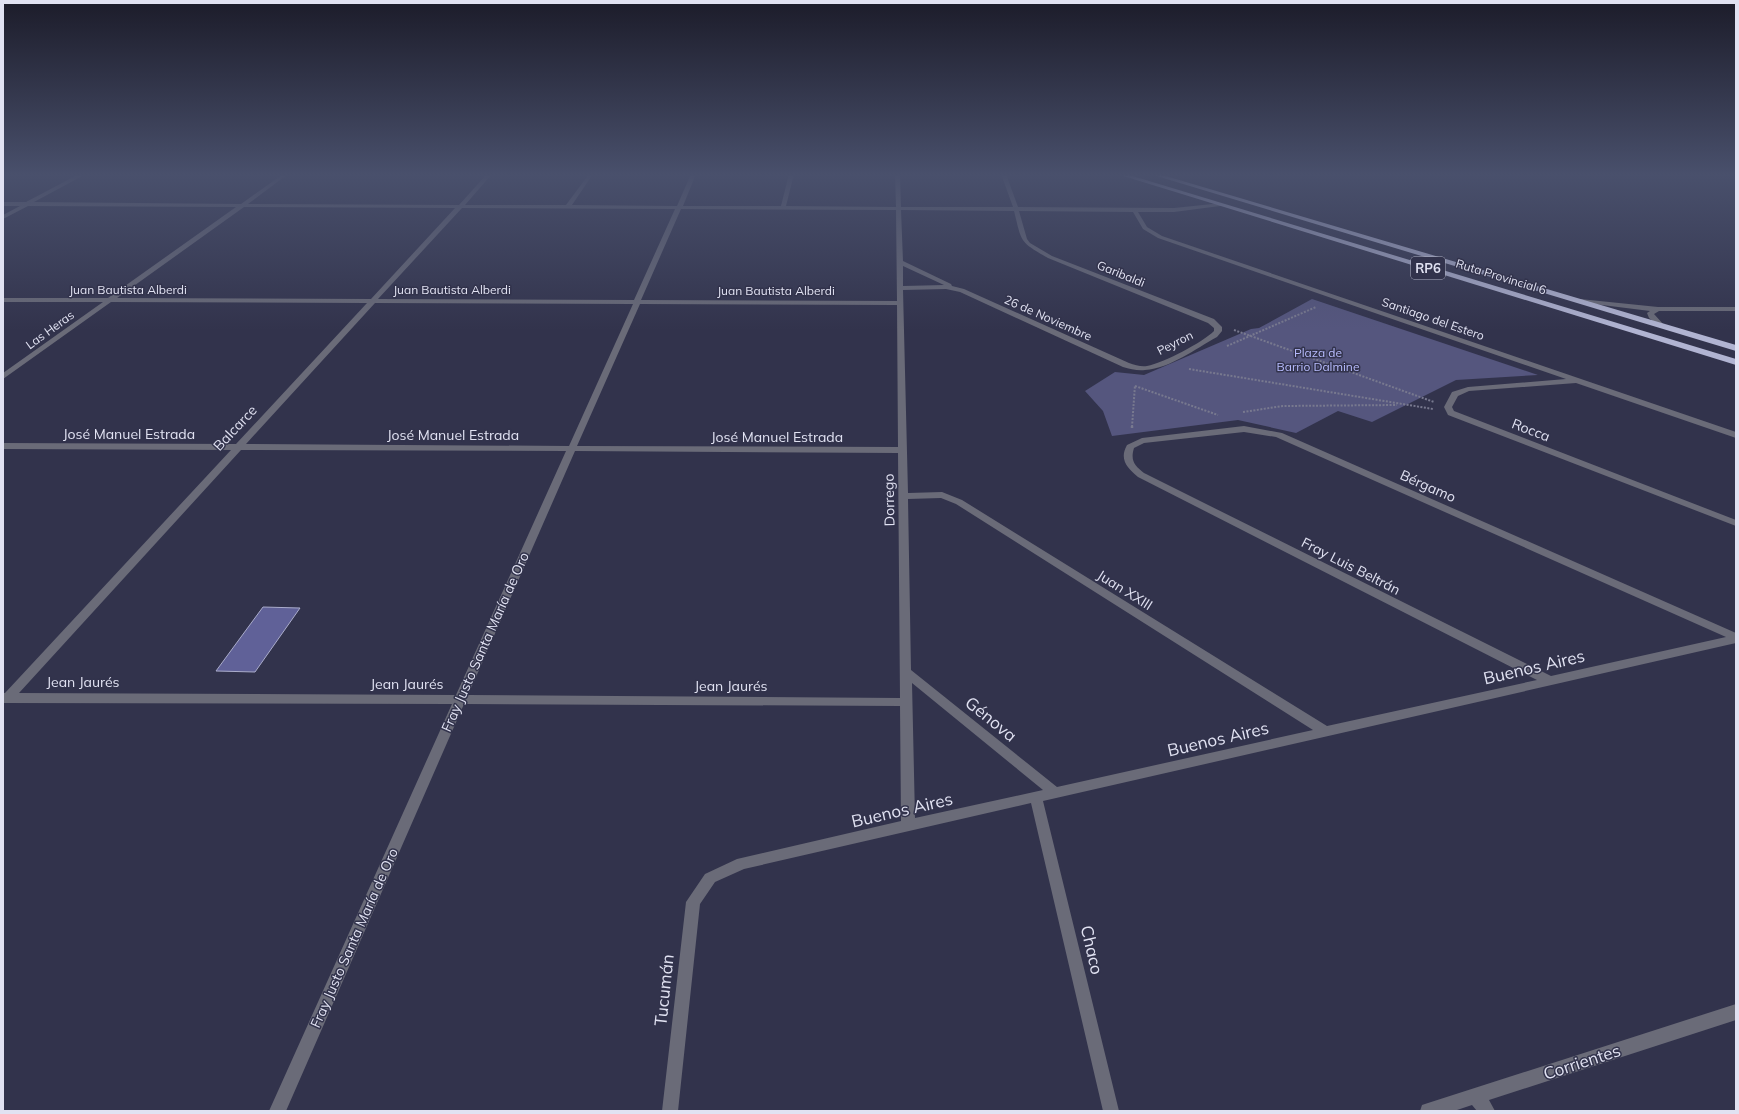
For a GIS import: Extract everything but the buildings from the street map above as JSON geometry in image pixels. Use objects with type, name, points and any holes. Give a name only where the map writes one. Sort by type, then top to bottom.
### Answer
[{"type":"highway","name":"Ruta Provincial 6","points":[[1292,226],[1736,362]]},
{"type":"highway","name":"Ruta Provincial 6","points":[[1327,226],[1736,348]]},
{"type":"street","name":"Las Heras","points":[[3,377],[214,226]]},
{"type":"street","name":"Balcarce","points":[[5,699],[441,226]]},
{"type":"street","name":"Fray Justo Santa María de Oro","points":[[277,1111],[671,226]]},
{"type":"street","name":"Dorrego","points":[[899,226],[908,826]]},
{"type":"street","name":"Garibaldi","points":[[1021,226],[1024,239],[1028,244],[1050,257],[1211,321]]},
{"type":"street","name":"Santiago del Estero","points":[[1144,226],[1160,237],[1736,435]]},
{"type":"street","name":"26 de Noviembre","points":[[900,262],[1126,365]]},
{"type":"street","name":"26 de Noviembre","points":[[900,288],[946,287],[962,290]]},
{"type":"street","name":"Juan Bautista Alberdi","points":[[3,300],[900,303]]},
{"type":"street","points":[[1579,301],[1658,309],[1736,309]]},
{"type":"street","points":[[1658,309],[1650,313],[1651,317],[1660,325]]},
{"type":"street","name":"Peyron","points":[[1126,365],[1137,368],[1146,368],[1161,364],[1214,335],[1218,331],[1218,328],[1211,321]]},
{"type":"street","points":[[1450,410],[1455,394],[1468,389],[1577,380]]},
{"type":"street","name":"Rocca","points":[[1450,410],[1736,523]]},
{"type":"street","name":"Bérgamo","points":[[1130,447],[1142,441],[1244,429],[1262,431],[1280,436],[1736,638]]},
{"type":"street","name":"José Manuel Estrada","points":[[3,446],[902,450]]},
{"type":"street","name":"Fray Luis Beltrán","points":[[1130,447],[1127,455],[1128,465],[1141,475],[1550,681]]},
{"type":"street","name":"Juan XXIII","points":[[903,496],[942,495],[959,502],[1326,732]]},
{"type":"street","name":"Buenos Aires","points":[[710,878],[742,863],[1736,638]]},
{"type":"street","name":"Génova","points":[[906,672],[1056,792]]},
{"type":"street","name":"Jean Jaurés","points":[[5,699],[460,699],[906,702]]},
{"type":"street","name":"Chaco","points":[[1036,797],[1111,1111]]},
{"type":"street","name":"Tucumán","points":[[670,1111],[693,902],[710,878]]},
{"type":"street","name":"Corrientes","points":[[1428,1111],[1736,1012]]},
{"type":"street","points":[[1476,1096],[1487,1111]]},
{"type":"path","points":[[1222,349],[1336,298]]},
{"type":"path","points":[[1211,321],[1450,410]]},
{"type":"path","points":[[1161,364],[1406,405],[1450,410]]},
{"type":"path","points":[[1130,447],[1137,368]]},
{"type":"path","points":[[1135,386],[1225,418]]},
{"type":"path","points":[[1239,412],[1283,406],[1406,405]]},
{"type":"path","points":[[1210,416],[1225,414]]},
{"type":"path","points":[[1132,427],[1140,426]]},
{"type":"green space","name":"Plaza de Barrio Dalmine","points":[[1312,299],[1538,375],[1456,380],[1372,422],[1338,411],[1296,433],[1238,420],[1112,436],[1103,411],[1085,391],[1115,372],[1144,375],[1251,329],[1259,328]]}]
